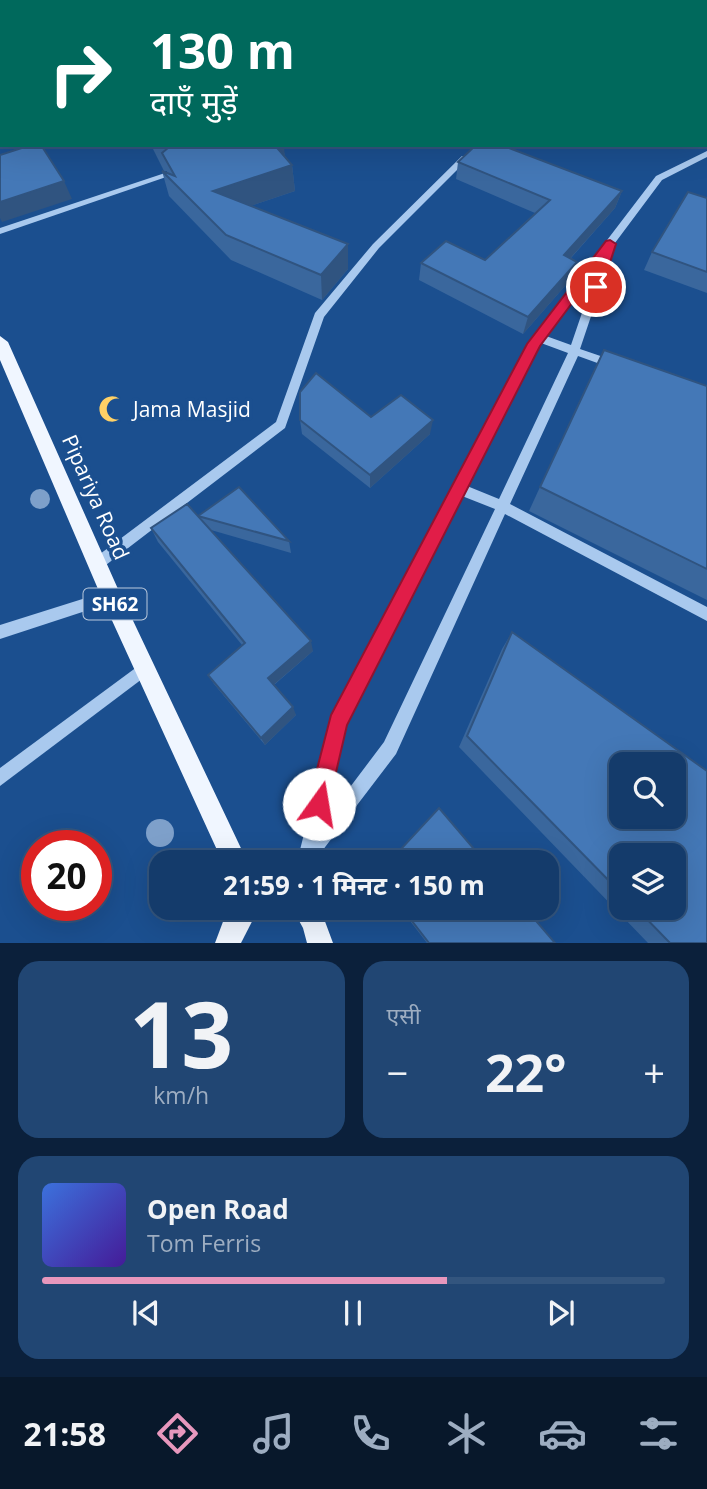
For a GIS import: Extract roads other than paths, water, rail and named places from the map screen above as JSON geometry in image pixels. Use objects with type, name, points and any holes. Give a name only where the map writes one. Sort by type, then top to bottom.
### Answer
[{"type":"main road","name":"Pipariya Road","points":[[0,342],[111,596],[230,850]]},
{"type":"main road","points":[[228,943],[239,920]]},
{"type":"main road","points":[[313,920],[320,943]]},
{"type":"street","points":[[307,850],[338,722],[539,338],[659,178],[707,154]]},
{"type":"street","points":[[97,564],[281,425],[318,316],[376,246],[465,158]]},
{"type":"street","points":[[0,231],[169,175]]},
{"type":"street","points":[[313,850],[390,748],[574,351],[610,244]]},
{"type":"street","points":[[539,338],[622,367]]},
{"type":"street","points":[[459,489],[502,506],[707,614]]},
{"type":"street","points":[[0,632],[111,596]]},
{"type":"street","points":[[0,778],[145,668]]},
{"type":"place","name":"Jama Masjid","points":[[112,409]]}]
